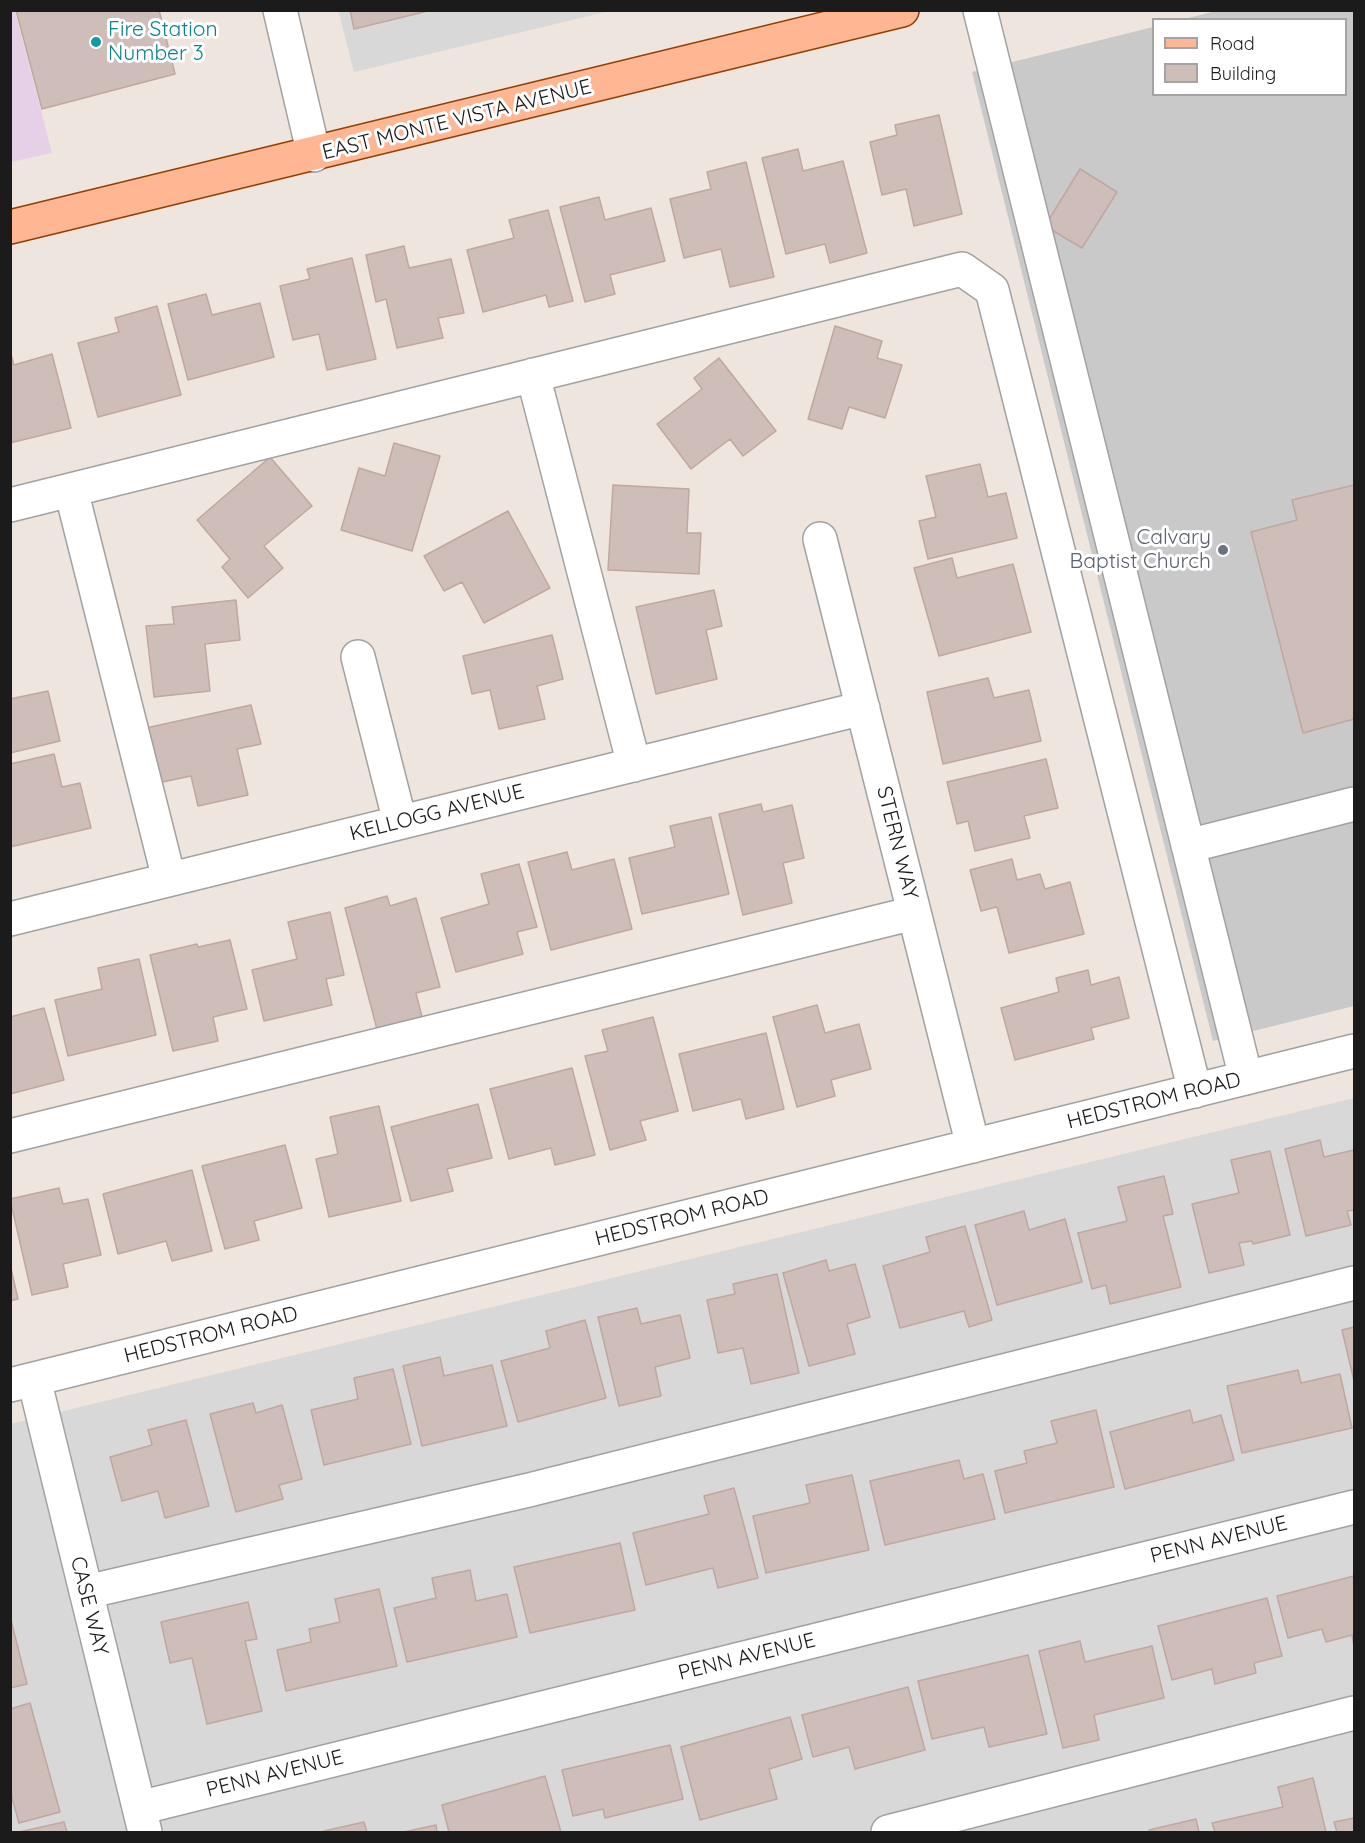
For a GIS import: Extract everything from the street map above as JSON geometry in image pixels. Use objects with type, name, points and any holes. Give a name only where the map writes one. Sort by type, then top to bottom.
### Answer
[{"type":"main road","name":"EAST MONTE VISTA AVENUE","points":[[10,227],[314,155],[902,10]]},
{"type":"street","points":[[280,10],[314,155]]},
{"type":"street","points":[[980,10],[1246,1078]]},
{"type":"street","points":[[10,505],[962,269],[992,290],[1195,1091]]},
{"type":"street","points":[[533,375],[634,765]]},
{"type":"street","points":[[71,490],[169,879]]},
{"type":"street","name":"STERN WAY","points":[[820,539],[973,1146]]},
{"type":"street","points":[[358,657],[400,822]]},
{"type":"street","name":"KELLOGG AVENUE","points":[[10,918],[863,708]]},
{"type":"street","points":[[1188,846],[1354,804]]},
{"type":"street","points":[[10,1136],[914,913]]},
{"type":"street","name":"HEDSTROM ROAD","points":[[22,1382],[1354,1052]]},
{"type":"street","points":[[86,1592],[529,1490],[1354,1283]]},
{"type":"street","name":"CASE WAY","points":[[22,1382],[86,1592],[142,1820]]},
{"type":"street","name":"PENN AVENUE","points":[[142,1820],[1354,1507]]},
{"type":"street","points":[[888,1833],[1354,1713]]},
{"type":"shaded area","points":[[338,10],[610,11],[354,72]]},
{"type":"shaded area","name":"Calvary Baptist Church","points":[[1220,10],[1354,11],[1354,1006],[1213,1041],[972,72],[1152,27],[1152,96],[1347,96],[1347,18],[1188,18]]},
{"type":"shaded area","points":[[10,11],[15,11],[52,153],[11,162]]},
{"type":"shaded area","points":[[1354,1098],[1354,1832],[11,1832],[10,1424]]},
{"type":"building","name":"Fire Station Number 3","points":[[16,10],[159,10],[175,74],[42,109]]},
{"type":"building","points":[[350,10],[432,10],[354,29]]},
{"type":"building","points":[[939,115],[962,214],[914,226],[906,189],[882,195],[870,142],[897,135],[895,125]]},
{"type":"building","points":[[798,149],[803,171],[843,161],[867,253],[830,263],[825,244],[786,254],[762,158]]},
{"type":"building","points":[[746,162],[774,277],[730,287],[721,249],[684,258],[670,199],[711,189],[707,172]]},
{"type":"building","points":[[1080,169],[1117,192],[1082,248],[1045,226]]},
{"type":"building","points":[[599,197],[605,220],[651,208],[665,261],[610,275],[615,294],[585,302],[560,207]]},
{"type":"building","points":[[548,210],[573,301],[549,307],[546,295],[483,312],[467,250],[514,238],[509,220]]},
{"type":"building","points":[[404,246],[409,268],[451,259],[464,313],[438,318],[443,338],[397,348],[386,299],[376,302],[366,255]]},
{"type":"building","points":[[352,258],[376,359],[327,370],[319,334],[293,340],[280,286],[310,279],[307,269]]},
{"type":"building","points":[[206,294],[212,315],[260,303],[274,357],[188,380],[168,304]]},
{"type":"building","points":[[157,306],[181,395],[98,417],[78,343],[119,332],[115,318]]},
{"type":"building","points":[[835,326],[882,341],[877,358],[902,365],[885,418],[849,407],[842,429],[808,419]]},
{"type":"building","points":[[10,351],[14,365],[52,354],[71,428],[10,443]]},
{"type":"building","points":[[719,358],[776,431],[743,456],[730,439],[691,469],[657,424],[702,389],[694,378]]},
{"type":"building","points":[[394,443],[440,456],[412,551],[341,530],[359,468],[385,476]]},
{"type":"building","points":[[270,457],[312,506],[264,546],[283,568],[248,598],[222,567],[230,559],[197,520]]},
{"type":"building","points":[[980,464],[988,497],[1006,493],[1017,538],[928,559],[919,521],[936,517],[926,476]]},
{"type":"building","points":[[613,485],[689,489],[687,533],[701,533],[699,574],[608,570]]},
{"type":"building","points":[[1354,485],[1354,719],[1303,733],[1251,532],[1297,520],[1292,500]]},
{"type":"building","points":[[508,511],[550,588],[484,623],[462,582],[444,591],[424,556]]},
{"type":"building","points":[[952,558],[957,578],[1013,564],[1031,632],[939,656],[914,568]]},
{"type":"building","points":[[714,590],[722,626],[706,630],[717,679],[656,694],[636,607]]},
{"type":"building","points":[[236,600],[240,640],[205,644],[210,691],[154,697],[146,626],[174,624],[172,607]]},
{"type":"building","points":[[552,635],[563,679],[537,686],[545,719],[499,729],[490,690],[472,694],[463,656]]},
{"type":"building","points":[[988,678],[994,698],[1029,690],[1041,741],[943,764],[927,692]]},
{"type":"building","points":[[48,691],[60,741],[10,753],[10,699]]},
{"type":"building","points":[[251,705],[261,744],[237,749],[248,795],[198,806],[191,776],[158,783],[146,728]]},
{"type":"building","points":[[54,754],[62,787],[80,783],[91,828],[10,847],[10,764]]},
{"type":"building","points":[[1046,759],[1058,808],[1024,816],[1030,838],[975,851],[968,821],[957,824],[947,782]]},
{"type":"building","points":[[761,804],[763,812],[792,805],[804,858],[783,863],[792,903],[743,915],[719,814]]},
{"type":"building","points":[[711,817],[729,894],[642,914],[629,858],[675,847],[670,826]]},
{"type":"building","points":[[567,852],[572,870],[614,859],[632,929],[551,950],[528,862]]},
{"type":"building","points":[[1012,859],[1017,880],[1040,874],[1045,889],[1070,882],[1084,934],[1009,953],[997,907],[981,911],[970,870]]},
{"type":"building","points":[[519,864],[537,927],[517,932],[523,954],[456,972],[441,918],[489,904],[481,874]]},
{"type":"building","points":[[387,896],[390,906],[416,898],[440,987],[416,993],[423,1021],[378,1033],[345,908]]},
{"type":"building","points":[[330,912],[344,975],[326,979],[332,1005],[264,1021],[252,970],[297,959],[288,922]]},
{"type":"building","points":[[230,940],[247,1009],[213,1017],[218,1041],[173,1051],[150,955],[197,944],[198,947]]},
{"type":"building","points":[[139,959],[156,1035],[68,1056],[55,1000],[102,989],[98,968]]},
{"type":"building","points":[[1088,970],[1091,985],[1119,977],[1129,1018],[1091,1028],[1094,1039],[1015,1060],[1001,1008],[1059,992],[1056,978]]},
{"type":"building","points":[[817,1005],[825,1033],[859,1024],[871,1069],[831,1080],[835,1096],[797,1107],[773,1017]]},
{"type":"building","points":[[44,1008],[64,1080],[10,1094],[10,1017]]},
{"type":"building","points":[[653,1017],[678,1111],[640,1121],[646,1140],[610,1150],[585,1056],[608,1051],[602,1030]]},
{"type":"building","points":[[766,1033],[784,1109],[746,1119],[741,1099],[693,1111],[679,1054]]},
{"type":"building","points":[[572,1068],[595,1155],[555,1165],[551,1148],[509,1159],[490,1089]]},
{"type":"building","points":[[478,1104],[492,1158],[447,1169],[453,1191],[411,1201],[391,1127]]},
{"type":"building","points":[[379,1106],[401,1201],[329,1217],[316,1159],[338,1154],[330,1117]]},
{"type":"building","points":[[1320,1140],[1324,1157],[1354,1150],[1354,1210],[1347,1211],[1351,1225],[1306,1236],[1285,1149]]},
{"type":"building","points":[[285,1145],[302,1208],[254,1221],[259,1240],[225,1249],[202,1166]]},
{"type":"building","points":[[1270,1151],[1290,1235],[1253,1244],[1252,1241],[1239,1243],[1244,1265],[1209,1273],[1192,1204],[1239,1193],[1231,1160]]},
{"type":"building","points":[[192,1170],[212,1251],[172,1261],[166,1241],[118,1254],[103,1194]]},
{"type":"building","points":[[1164,1176],[1173,1214],[1163,1216],[1181,1287],[1110,1304],[1106,1285],[1092,1289],[1078,1233],[1127,1221],[1118,1187]]},
{"type":"building","points":[[59,1188],[63,1204],[88,1199],[101,1255],[63,1264],[68,1287],[32,1295],[10,1199]]},
{"type":"building","points":[[1024,1211],[1029,1230],[1065,1219],[1082,1282],[997,1305],[975,1225]]},
{"type":"building","points":[[965,1226],[992,1320],[969,1327],[964,1311],[900,1328],[883,1266],[930,1252],[926,1237]]},
{"type":"building","points":[[826,1260],[829,1271],[855,1264],[870,1317],[847,1324],[855,1354],[809,1366],[783,1273]]},
{"type":"building","points":[[10,1264],[18,1299],[10,1301]]},
{"type":"building","points":[[777,1274],[799,1373],[751,1384],[743,1348],[718,1353],[707,1300],[735,1294],[733,1284]]},
{"type":"building","points":[[637,1308],[641,1324],[680,1315],[690,1358],[655,1367],[661,1396],[619,1406],[598,1317]]},
{"type":"building","points":[[585,1320],[606,1398],[518,1422],[501,1361],[550,1348],[546,1331]]},
{"type":"building","points":[[1354,1327],[1354,1381],[1342,1330]]},
{"type":"building","points":[[440,1357],[444,1376],[492,1365],[507,1426],[422,1446],[403,1366]]},
{"type":"building","points":[[393,1369],[411,1444],[324,1465],[311,1410],[358,1399],[354,1378]]},
{"type":"building","points":[[1298,1370],[1301,1383],[1340,1374],[1352,1428],[1242,1453],[1227,1386]]},
{"type":"building","points":[[253,1403],[256,1413],[282,1405],[302,1479],[279,1485],[283,1499],[236,1512],[210,1414]]},
{"type":"building","points":[[1096,1410],[1114,1487],[1005,1513],[995,1471],[1027,1463],[1024,1451],[1057,1443],[1051,1421]]},
{"type":"building","points":[[1190,1410],[1193,1423],[1221,1415],[1234,1460],[1125,1489],[1110,1432]]},
{"type":"building","points":[[186,1420],[209,1506],[165,1518],[158,1491],[122,1501],[110,1457],[152,1445],[148,1430]]},
{"type":"building","points":[[959,1460],[964,1479],[983,1474],[995,1519],[885,1545],[870,1481]]},
{"type":"building","points":[[852,1475],[869,1550],[766,1573],[753,1516],[810,1503],[806,1485]]},
{"type":"building","points":[[734,1488],[758,1578],[718,1588],[713,1568],[646,1585],[633,1533],[709,1514],[704,1496]]},
{"type":"building","points":[[620,1543],[635,1610],[530,1633],[514,1567]]},
{"type":"building","points":[[470,1570],[476,1601],[507,1594],[517,1637],[407,1662],[394,1608],[436,1598],[432,1578]]},
{"type":"building","points":[[1354,1576],[1354,1647],[1352,1635],[1326,1642],[1322,1629],[1288,1638],[1277,1596]]},
{"type":"building","points":[[379,1589],[397,1666],[286,1691],[277,1650],[311,1642],[309,1629],[340,1622],[335,1599]]},
{"type":"building","points":[[1267,1598],[1282,1656],[1254,1663],[1256,1673],[1215,1684],[1212,1669],[1172,1680],[1158,1626]]},
{"type":"building","points":[[248,1602],[257,1639],[245,1641],[262,1711],[207,1724],[192,1658],[170,1663],[161,1622]]},
{"type":"building","points":[[10,1616],[27,1684],[10,1688]]},
{"type":"building","points":[[1080,1641],[1085,1662],[1152,1646],[1164,1698],[1094,1715],[1099,1740],[1063,1748],[1039,1651]]},
{"type":"building","points":[[1028,1655],[1047,1734],[989,1747],[984,1727],[932,1739],[918,1681]]},
{"type":"building","points":[[908,1687],[925,1750],[855,1769],[849,1747],[813,1757],[802,1715]]},
{"type":"building","points":[[30,1703],[60,1812],[19,1823],[10,1791],[10,1709]]},
{"type":"building","points":[[790,1717],[802,1759],[769,1769],[777,1799],[700,1820],[681,1747]]},
{"type":"building","points":[[670,1745],[683,1799],[605,1818],[603,1809],[573,1816],[562,1770]]},
{"type":"building","points":[[545,1776],[561,1832],[449,1832],[442,1805]]},
{"type":"building","points":[[1313,1778],[1326,1832],[1215,1832],[1212,1823],[1283,1807],[1278,1787]]},
{"type":"building","points":[[1354,1818],[1354,1832],[1337,1832],[1334,1822]]},
{"type":"building","points":[[1196,1819],[1199,1832],[1150,1832],[1149,1830]]},
{"type":"building","points":[[64,1822],[67,1832],[19,1832]]},
{"type":"building","points":[[364,1822],[367,1832],[324,1832],[324,1831]]},
{"type":"building","points":[[436,1825],[437,1832],[404,1832]]},
{"type":"place","name":"Fire Station Number 3","points":[[96,42]]},
{"type":"place","name":"Calvary Baptist Church","points":[[1223,550]]}]
